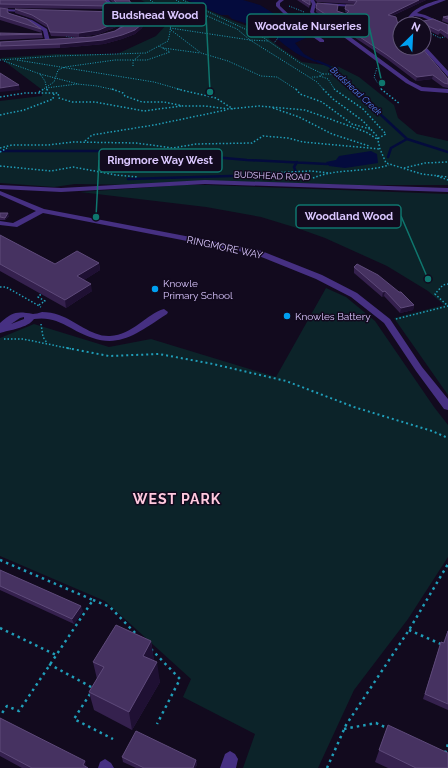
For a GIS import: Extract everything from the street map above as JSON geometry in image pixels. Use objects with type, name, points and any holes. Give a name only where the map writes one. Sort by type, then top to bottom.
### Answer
[{"type":"street","points":[[106,0],[126,21],[122,28],[107,35]]},
{"type":"street","points":[[413,14],[421,8],[444,0]]},
{"type":"street","points":[[280,1],[278,6],[282,10],[303,28],[322,41]]},
{"type":"street","points":[[354,6],[313,2],[312,12],[319,21],[343,34],[408,82],[421,89],[448,91]]},
{"type":"street","points":[[340,12],[342,6]]},
{"type":"street","points":[[0,10],[35,11]]},
{"type":"street","points":[[9,11],[9,13],[30,21],[46,30],[51,40],[42,41]]},
{"type":"street","points":[[108,12],[119,13]]},
{"type":"street","points":[[413,14],[423,16],[448,27]]},
{"type":"street","points":[[432,56],[448,75]]},
{"type":"street","name":"BUDSHEAD ROAD","points":[[0,187],[61,190],[205,182],[448,190]]},
{"type":"street","points":[[17,199],[28,188]]},
{"type":"street","name":"RINGMORE WAY","points":[[0,193],[17,199],[26,206],[42,211],[256,252],[318,277],[354,295],[387,321],[419,369],[448,406]]},
{"type":"street","points":[[0,223],[14,225],[42,211]]},
{"type":"street","points":[[0,329],[22,323],[29,320],[30,317],[46,315],[63,320],[92,335],[108,339],[136,330],[164,312]]},
{"type":"path","points":[[133,66],[133,61],[136,57],[168,41],[171,21],[169,14],[150,0]]},
{"type":"path","points":[[176,0],[198,12],[237,29],[250,40],[311,77],[333,99],[363,121],[371,130],[377,139],[386,163],[422,174],[448,176]]},
{"type":"path","points":[[183,0],[212,14],[231,21],[274,43],[300,62],[306,64],[308,68],[323,74],[336,74],[339,76]]},
{"type":"path","points":[[280,1],[304,12],[312,12]]},
{"type":"path","points":[[170,29],[250,40],[270,41]]},
{"type":"path","points":[[170,29],[201,53]]},
{"type":"path","points":[[274,34],[278,38],[274,43]]},
{"type":"path","points":[[432,34],[440,38],[448,36]]},
{"type":"path","points":[[64,36],[80,40]]},
{"type":"path","points":[[37,92],[46,88],[56,78],[58,70],[65,67],[101,62],[147,60],[170,52],[159,46]]},
{"type":"path","points":[[162,48],[201,53],[228,61],[261,76],[276,77],[295,88],[300,94],[322,102],[352,124],[371,130]]},
{"type":"path","points":[[0,60],[57,56],[104,56],[143,53]]},
{"type":"path","points":[[371,55],[369,60],[377,67],[374,77],[382,90],[400,104]]},
{"type":"path","points":[[0,60],[37,73],[82,85]]},
{"type":"path","points":[[17,60],[154,82],[166,88],[188,91],[226,102],[233,109]]},
{"type":"path","points":[[37,73],[43,77],[47,85],[46,88],[48,92]]},
{"type":"path","points":[[311,77],[320,76],[328,79],[335,90],[363,110],[386,134],[377,139]]},
{"type":"path","points":[[46,88],[55,88],[71,84],[101,87],[118,91],[123,93],[125,96],[142,102],[164,102],[183,106]]},
{"type":"path","points":[[0,98],[37,92],[48,92],[58,93],[59,98],[72,102],[95,102],[144,111],[183,106],[205,106],[228,109],[268,107],[305,110],[366,132],[377,139]]},
{"type":"path","points":[[0,115],[24,110],[53,99],[54,93]]},
{"type":"path","points":[[268,107],[299,117],[332,134],[380,149]]},
{"type":"path","points":[[84,142],[92,135],[154,125],[228,109]]},
{"type":"path","points":[[0,148],[12,145],[48,145],[84,142],[136,143],[173,148],[196,144],[252,143],[264,136],[288,138],[302,142],[371,147]]},
{"type":"path","points":[[0,152],[8,147]]},
{"type":"path","points":[[403,168],[425,163],[448,162]]},
{"type":"path","points":[[242,174],[311,171],[338,172],[374,169],[390,164]]},
{"type":"path","points":[[0,166],[51,171],[73,167],[116,175],[138,177]]},
{"type":"path","points":[[434,175],[448,180]]},
{"type":"path","points":[[387,321],[448,306],[435,294],[443,285],[448,284]]},
{"type":"path","points":[[0,286],[39,305],[42,308],[46,315],[41,322],[43,337],[47,343]]},
{"type":"path","points":[[39,305],[45,301],[38,297],[41,294]]},
{"type":"path","points":[[0,339],[23,339],[109,356],[159,354],[213,364],[286,381],[354,406],[432,431],[448,438]]},
{"type":"path","points":[[0,560],[110,607],[142,640]]},
{"type":"path","points":[[328,768],[344,729],[409,630],[448,564]]},
{"type":"path","points":[[0,716],[7,706],[19,711],[93,600]]},
{"type":"path","points":[[0,628],[56,655]]},
{"type":"path","points":[[409,630],[448,647]]},
{"type":"path","points":[[148,646],[180,679],[157,724]]},
{"type":"path","points":[[49,664],[93,688],[74,719],[113,739]]},
{"type":"path","points":[[344,729],[376,723],[397,732]]},
{"type":"path","points":[[438,751],[447,754],[448,744]]},
{"type":"green space","points":[[141,0],[185,0],[236,22],[267,33],[269,39],[302,62],[339,67],[359,77],[394,105],[398,118],[417,134],[448,141],[448,185],[348,185],[255,182],[136,185],[75,184],[54,187],[0,183],[0,101],[42,96],[41,89],[0,58],[56,54],[117,54],[156,36],[167,24],[166,14]]},
{"type":"green space","points":[[183,185],[448,194],[448,395],[394,318],[444,305],[428,291],[387,266],[325,238],[261,217],[206,207],[80,192]]},
{"type":"green space","points":[[326,288],[346,297],[375,321],[448,425],[448,557],[408,619],[354,690],[318,768],[243,768],[255,734],[183,697],[191,679],[105,601],[0,556],[0,338],[34,324],[109,347],[151,339],[276,377]]},
{"type":"shaded area","points":[[187,0],[243,0],[260,5],[302,31],[306,38],[295,43],[304,54],[320,63],[307,59],[290,49],[275,37],[277,33],[232,19],[228,15],[221,15]]},
{"type":"shaded area","points":[[371,151],[377,154],[378,163],[345,168],[329,166],[326,162],[336,160],[339,156]]},
{"type":"building","points":[[0,0],[105,0],[110,6],[0,4]]},
{"type":"building","points":[[114,0],[129,0],[131,3],[147,10],[142,24],[135,30],[103,40],[60,44],[0,46],[0,42],[92,37],[115,31],[124,26],[129,16]]},
{"type":"building","points":[[302,0],[310,0],[310,5]]},
{"type":"building","points":[[348,0],[419,0],[388,15],[392,16],[392,56],[429,56],[448,79],[448,84],[444,83],[433,75],[417,77],[387,55],[316,8],[317,3],[338,5],[337,11],[346,14],[349,11],[345,9],[346,5],[354,5],[357,1]]},
{"type":"building","points":[[0,8],[8,9],[8,13],[27,19],[41,29],[0,16]]},
{"type":"building","points":[[15,9],[116,12],[121,17],[115,23],[99,30],[79,33],[50,32],[47,24],[32,15]]},
{"type":"building","points":[[432,19],[448,25],[448,34],[440,29],[439,31],[432,28]]},
{"type":"building","points":[[0,33],[42,34],[0,35]]},
{"type":"building","points":[[0,73],[19,85],[0,88]]},
{"type":"building","points":[[0,213],[8,213],[5,218],[0,217]]},
{"type":"building","points":[[0,235],[55,264],[77,251],[99,263],[77,276],[91,284],[65,300],[0,264]]},
{"type":"building","points":[[357,264],[378,275],[401,292],[414,305],[401,308],[385,291],[383,292],[354,267]]},
{"type":"building","points":[[0,570],[81,606],[72,619],[0,586]]},
{"type":"building","points":[[116,625],[151,641],[143,656],[157,662],[129,712],[89,692],[104,667],[93,662]]},
{"type":"building","points":[[448,631],[448,704],[425,694],[441,642],[444,643]]},
{"type":"building","points":[[0,718],[85,761],[83,765],[88,768],[32,768],[0,751]]},
{"type":"building","points":[[388,725],[448,753],[448,768],[416,768],[379,750]]},
{"type":"building","points":[[136,731],[196,760],[193,768],[144,768],[122,757]]},
{"type":"waterway","name":"Budshead Creek","points":[[317,61],[329,66],[354,90]]},
{"type":"waterway","name":"Budshead Creek","points":[[353,89],[407,139]]},
{"type":"waterway","points":[[388,157],[391,148],[407,139]]},
{"type":"waterway","name":"Budshead Creek","points":[[407,139],[448,152]]},
{"type":"waterway","points":[[0,151],[146,151],[247,160],[297,162]]},
{"type":"waterway","points":[[128,179],[295,174],[296,172],[294,167],[297,162]]},
{"type":"waterway","points":[[297,162],[327,164]]},
{"type":"place","name":"Woodvale Nurseries","points":[[382,83]]},
{"type":"place","name":"Budshead Wood","points":[[210,92]]},
{"type":"place","name":"Ringmore Way West","points":[[96,217]]},
{"type":"place","name":"Woodland Wood","points":[[428,279]]},
{"type":"place","name":"Knowle Primary School","points":[[155,289]]},
{"type":"place","name":"Knowles Battery","points":[[287,316]]},
{"type":"district","name":"WEST PARK","points":[[177,499]]}]
